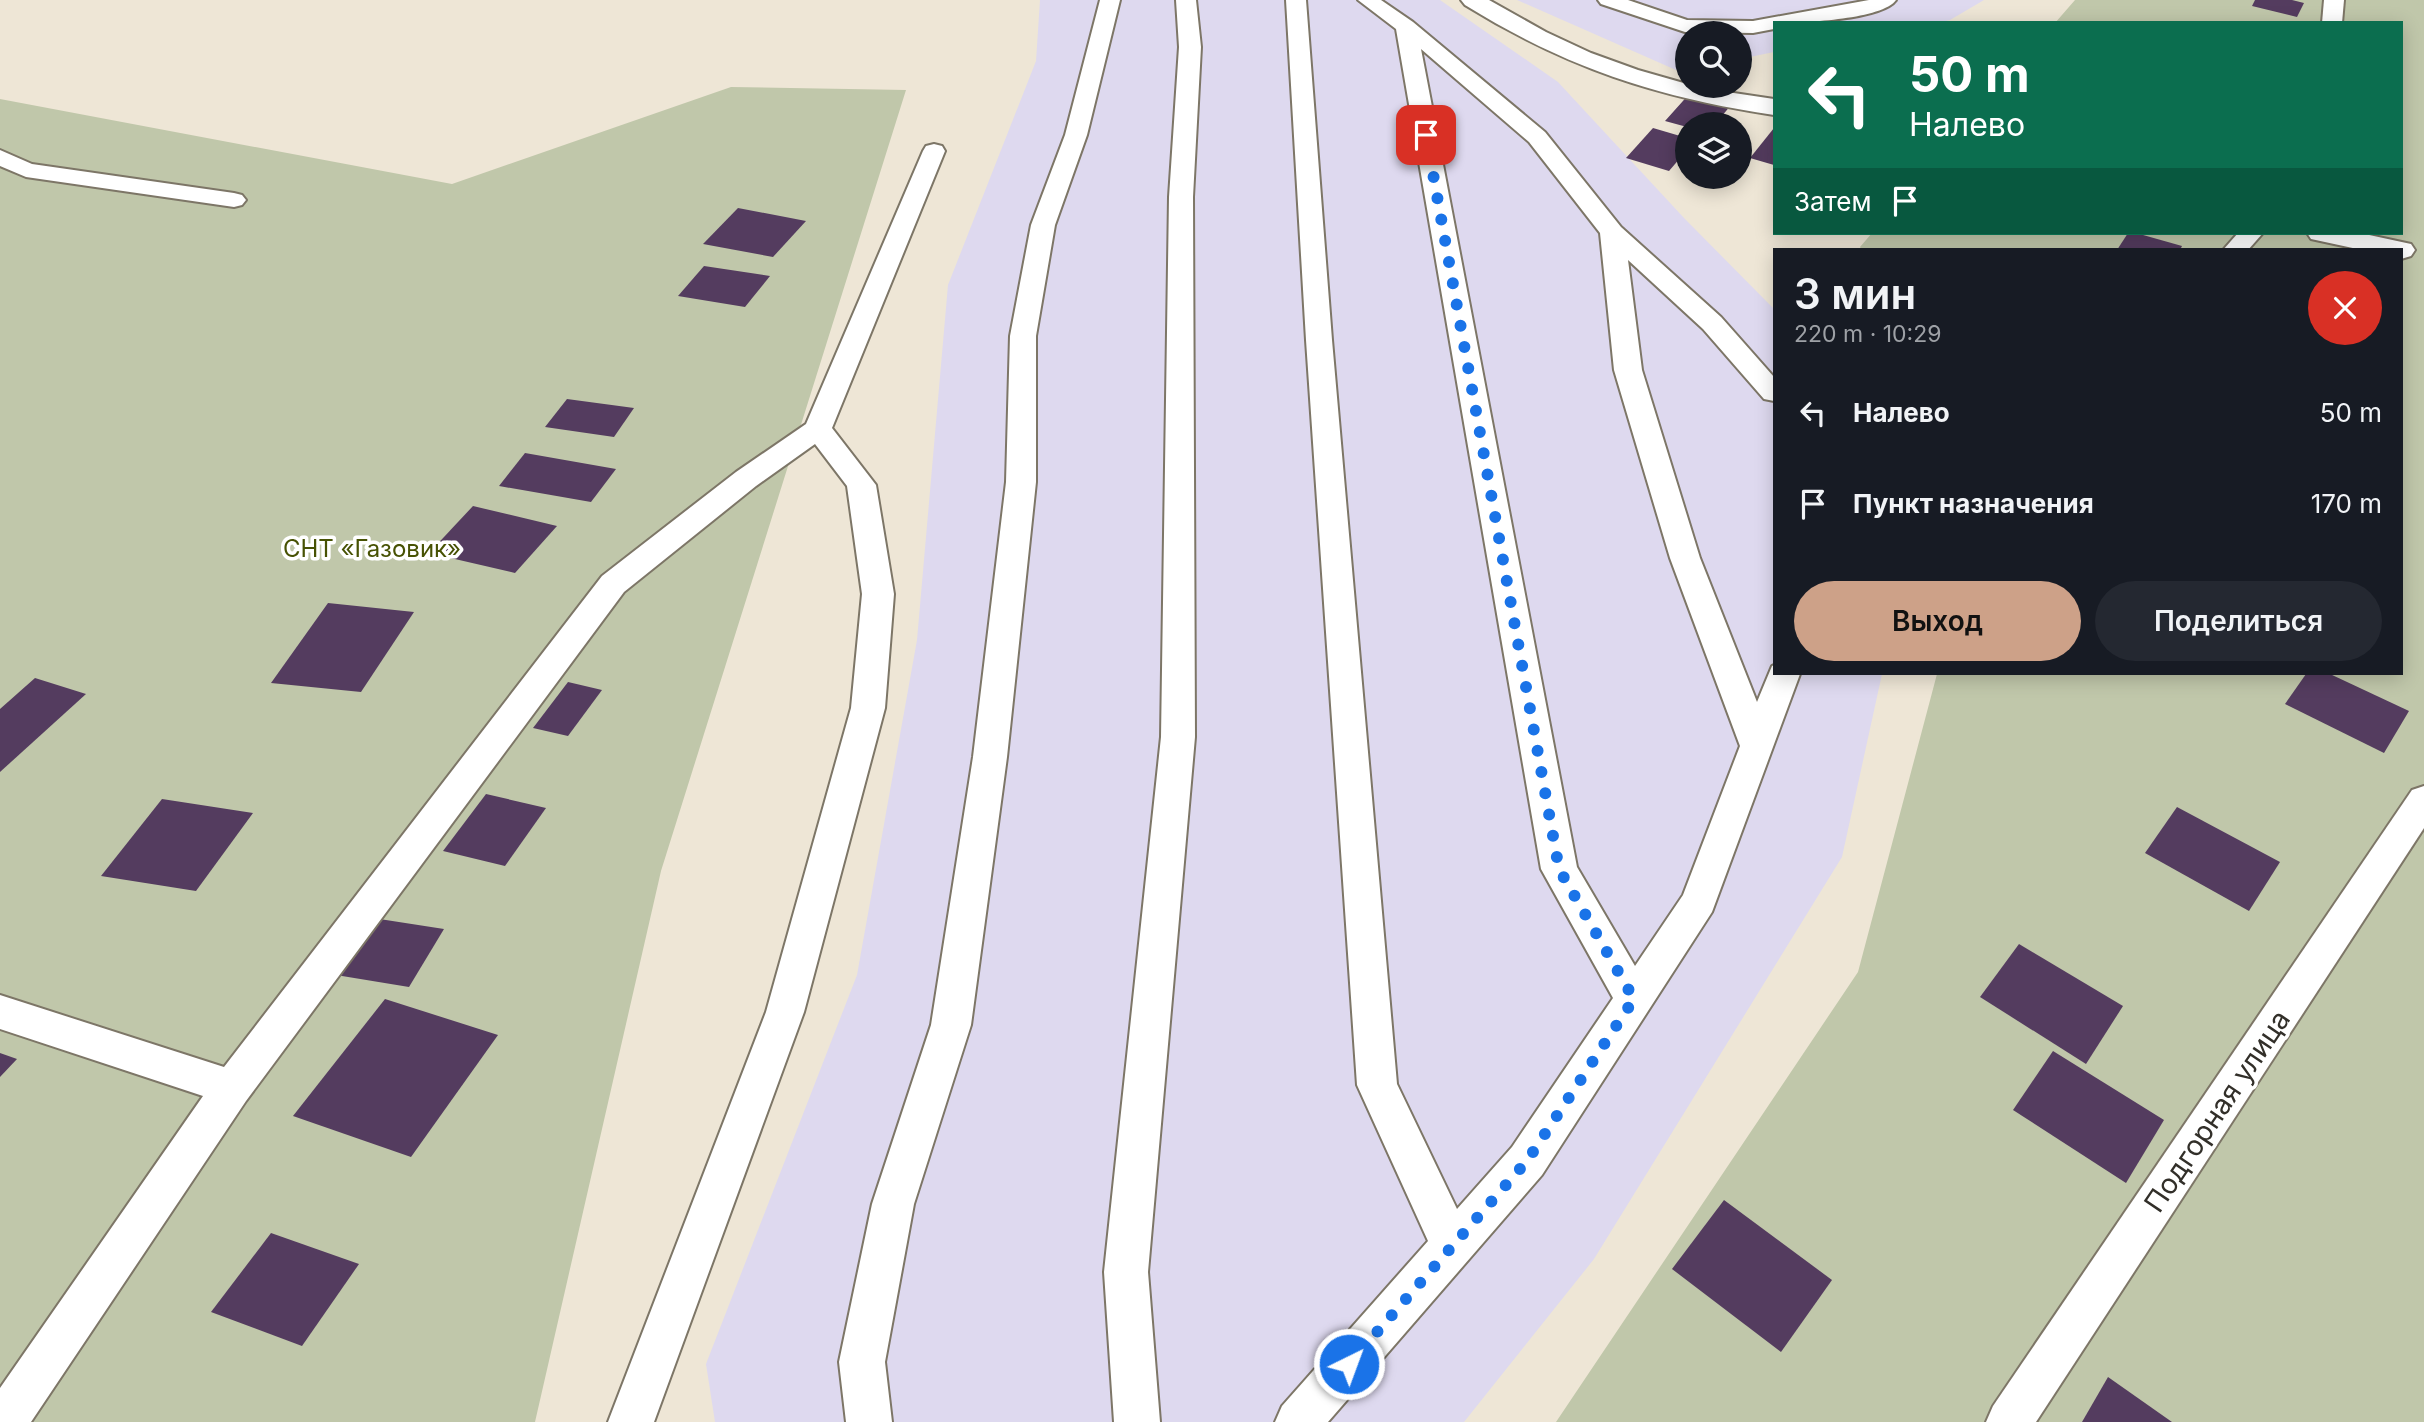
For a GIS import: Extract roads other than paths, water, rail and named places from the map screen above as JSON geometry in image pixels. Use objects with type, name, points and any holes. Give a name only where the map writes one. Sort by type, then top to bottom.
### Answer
[{"type":"street","points":[[1474,1],[1539,41],[1588,62],[1654,84],[1773,107]]},
{"type":"street","points":[[2330,235],[2392,248]]},
{"type":"street","points":[[2403,250],[2424,255]]},
{"type":"lane","points":[[869,1422],[862,1362],[892,1205],[951,1025],[990,757],[1021,482],[1023,335],[1043,225],[1076,135],[1110,0]]},
{"type":"lane","points":[[1137,1422],[1126,1272],[1178,737],[1181,197],[1190,47],[1186,0]]},
{"type":"lane","points":[[1296,0],[1318,326],[1377,1085],[1453,1247]]},
{"type":"lane","points":[[1368,0],[1406,26],[1537,137],[1612,232],[1712,323],[1773,392]]},
{"type":"lane","points":[[1608,0],[1685,26],[1753,27],[1799,9],[1873,6],[1886,0]]},
{"type":"lane","points":[[1664,20],[1678,0]]},
{"type":"lane","points":[[2332,21],[2334,0]]},
{"type":"lane","points":[[1406,26],[1559,869],[1634,999]]},
{"type":"lane","points":[[4,1422],[232,1088],[613,584],[746,479],[818,429],[934,151]]},
{"type":"lane","points":[[0,157],[26,170],[233,200]]},
{"type":"lane","points":[[1612,232],[1628,370],[1685,558],[1758,748]]},
{"type":"lane","points":[[2237,248],[2249,235]]},
{"type":"lane","points":[[631,1422],[785,1012],[868,708],[878,594],[861,485],[818,429]]},
{"type":"lane","points":[[1298,1422],[1527,1161],[1699,901],[1784,675]]},
{"type":"lane","name":"Подгорная улица","points":[[2009,1422],[2424,800]]},
{"type":"lane","points":[[0,1012],[232,1088]]},
{"type":"park label","name":"СНТ «Газовик»","points":[[372,549]]}]
